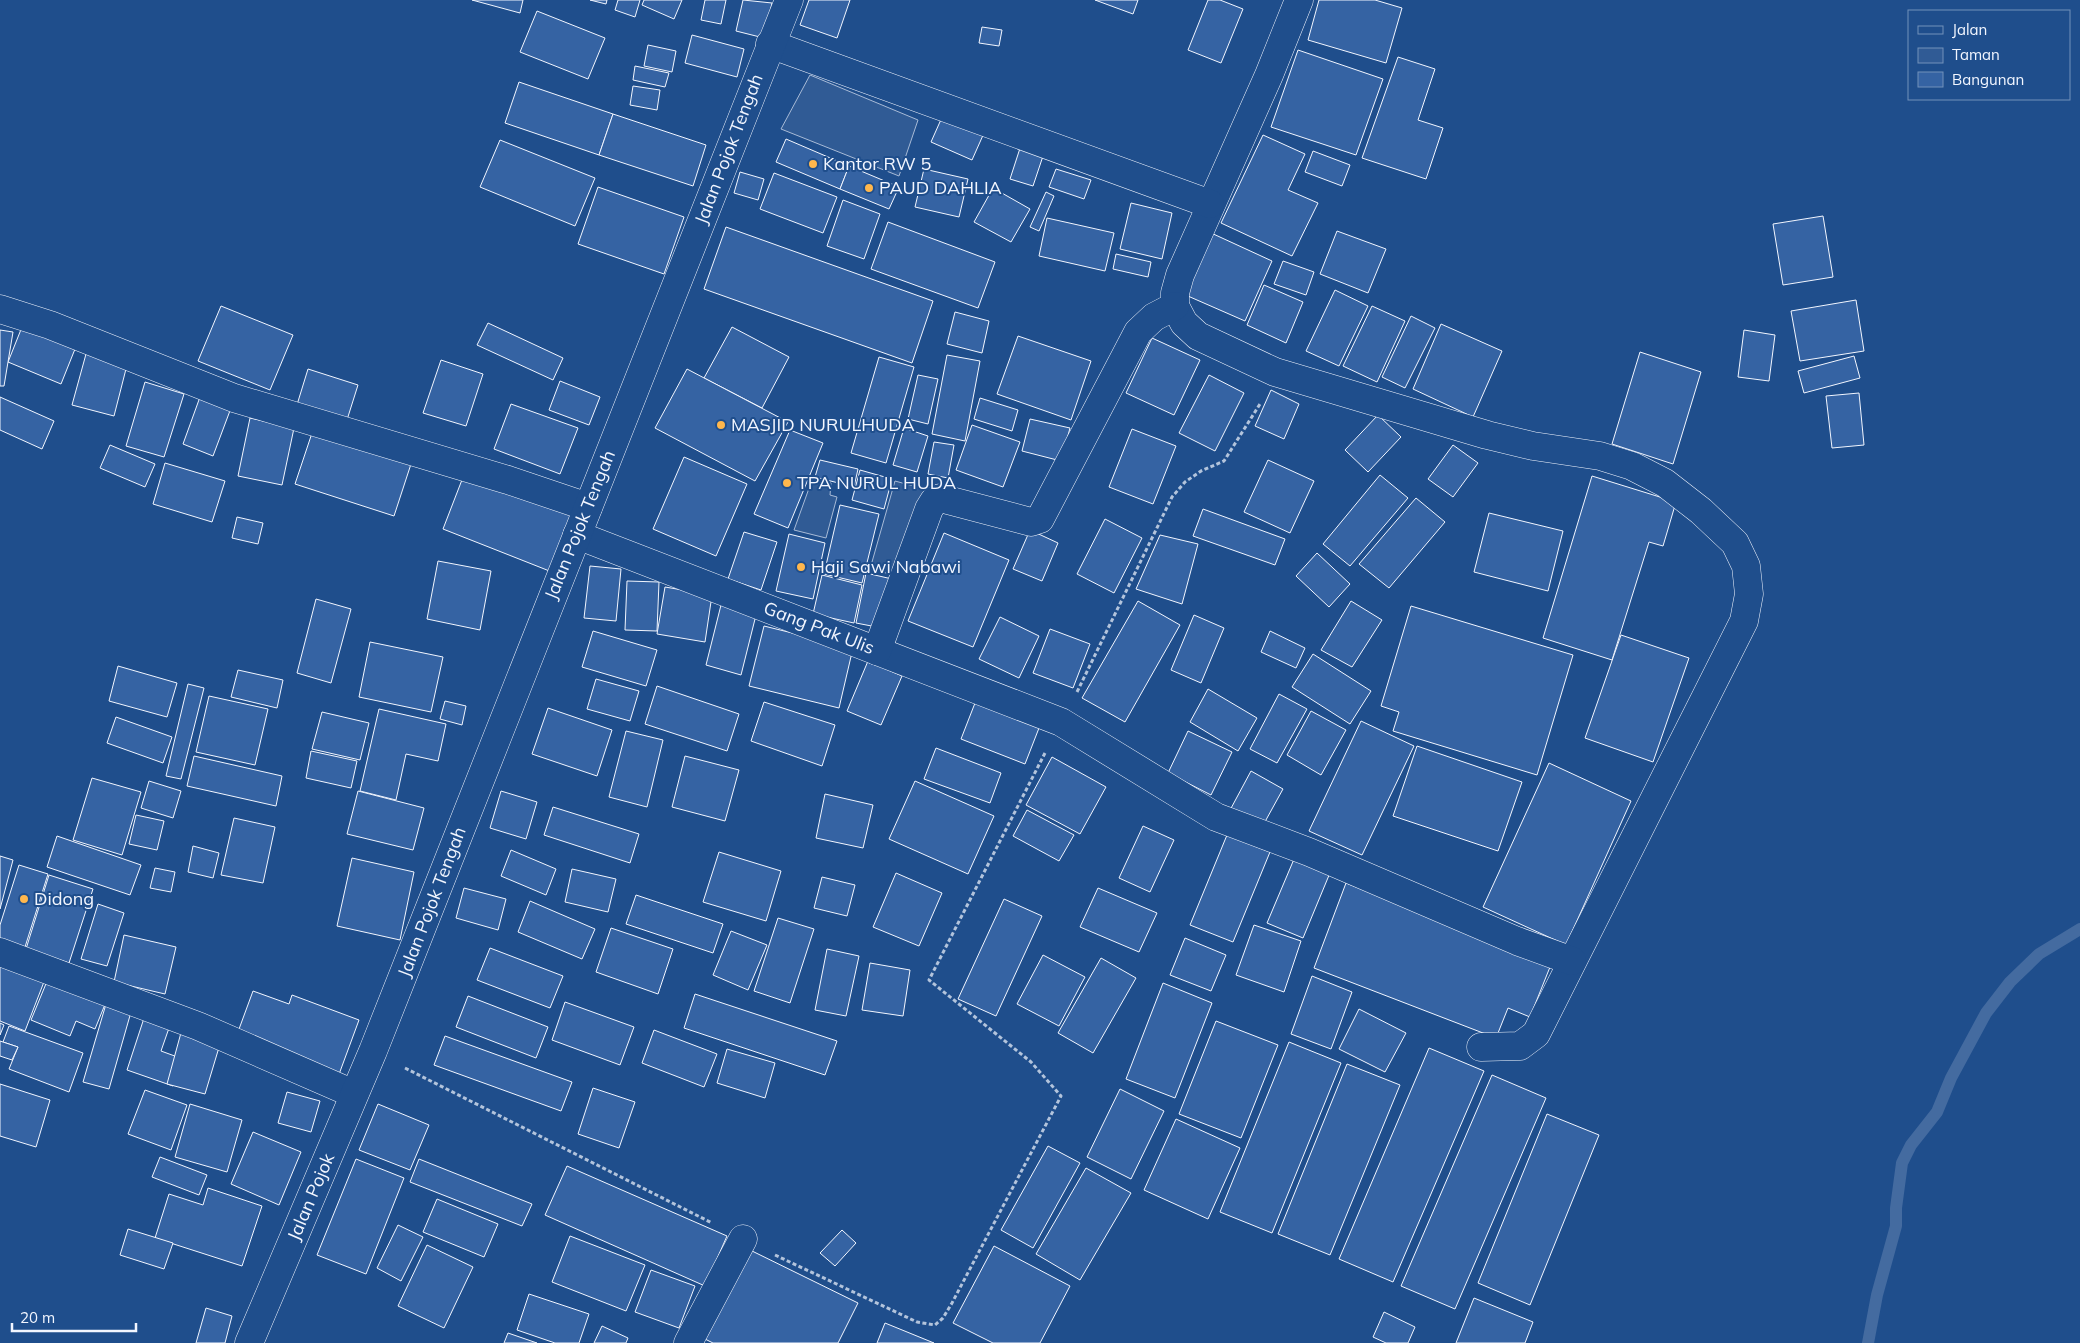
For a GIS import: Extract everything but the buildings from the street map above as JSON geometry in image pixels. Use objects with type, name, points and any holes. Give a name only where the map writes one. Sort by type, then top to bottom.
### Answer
[{"type":"street","name":"Jalan Pojok Tengah","points":[[373,1051],[789,0]]},
{"type":"street","points":[[1299,0],[1269,75],[1180,275],[1175,293],[1175,306],[1184,324],[1198,336],[1275,372],[1487,435],[1533,446],[1600,456],[1632,466],[1665,483],[1701,511],[1735,543],[1746,566],[1749,594],[1744,621],[1536,1034],[1520,1046],[1481,1047]]},
{"type":"street","points":[[770,44],[1210,204]]},
{"type":"street","points":[[877,651],[929,509],[934,501],[940,498],[1031,522],[1040,519],[1138,332],[1154,317],[1175,306]]},
{"type":"street","points":[[0,309],[50,325],[234,398],[508,480],[588,507]]},
{"type":"street","name":"Gang Pak Ulis","points":[[577,535],[1060,722],[1216,816],[1318,856],[1517,941],[1572,961]]},
{"type":"street","points":[[0,952],[198,1026],[354,1094]]},
{"type":"street","name":"Jalan Pojok","points":[[249,1343],[373,1051]]},
{"type":"street","points":[[688,1343],[743,1239]]},
{"type":"path","points":[[373,1051],[801,1269],[917,1322],[935,1325],[943,1318],[952,1303],[1062,1096]]},
{"type":"green space","points":[[810,75],[918,120],[899,176],[781,129]]},
{"type":"green space","points":[[812,480],[831,483],[830,495],[837,497],[826,538],[794,530]]},
{"type":"green space","points":[[895,481],[928,490],[898,576],[870,569]]},
{"type":"waterway","points":[[1868,1343],[1877,1295],[1896,1226],[1896,1208],[1902,1163],[1911,1145],[1937,1112],[1951,1078],[1986,1013],[2010,982],[2039,954],[2080,929]]},
{"type":"place","name":"Kantor RW 5","points":[[813,164]]},
{"type":"place","name":"PAUD DAHLIA","points":[[869,188]]},
{"type":"place","name":"MASJID NURULHUDA","points":[[721,425]]},
{"type":"place","name":"TPA NURUL HUDA","points":[[787,483]]},
{"type":"place","name":"Haji Sawi Nabawi","points":[[801,567]]},
{"type":"place","name":"Didong","points":[[24,899]]}]
